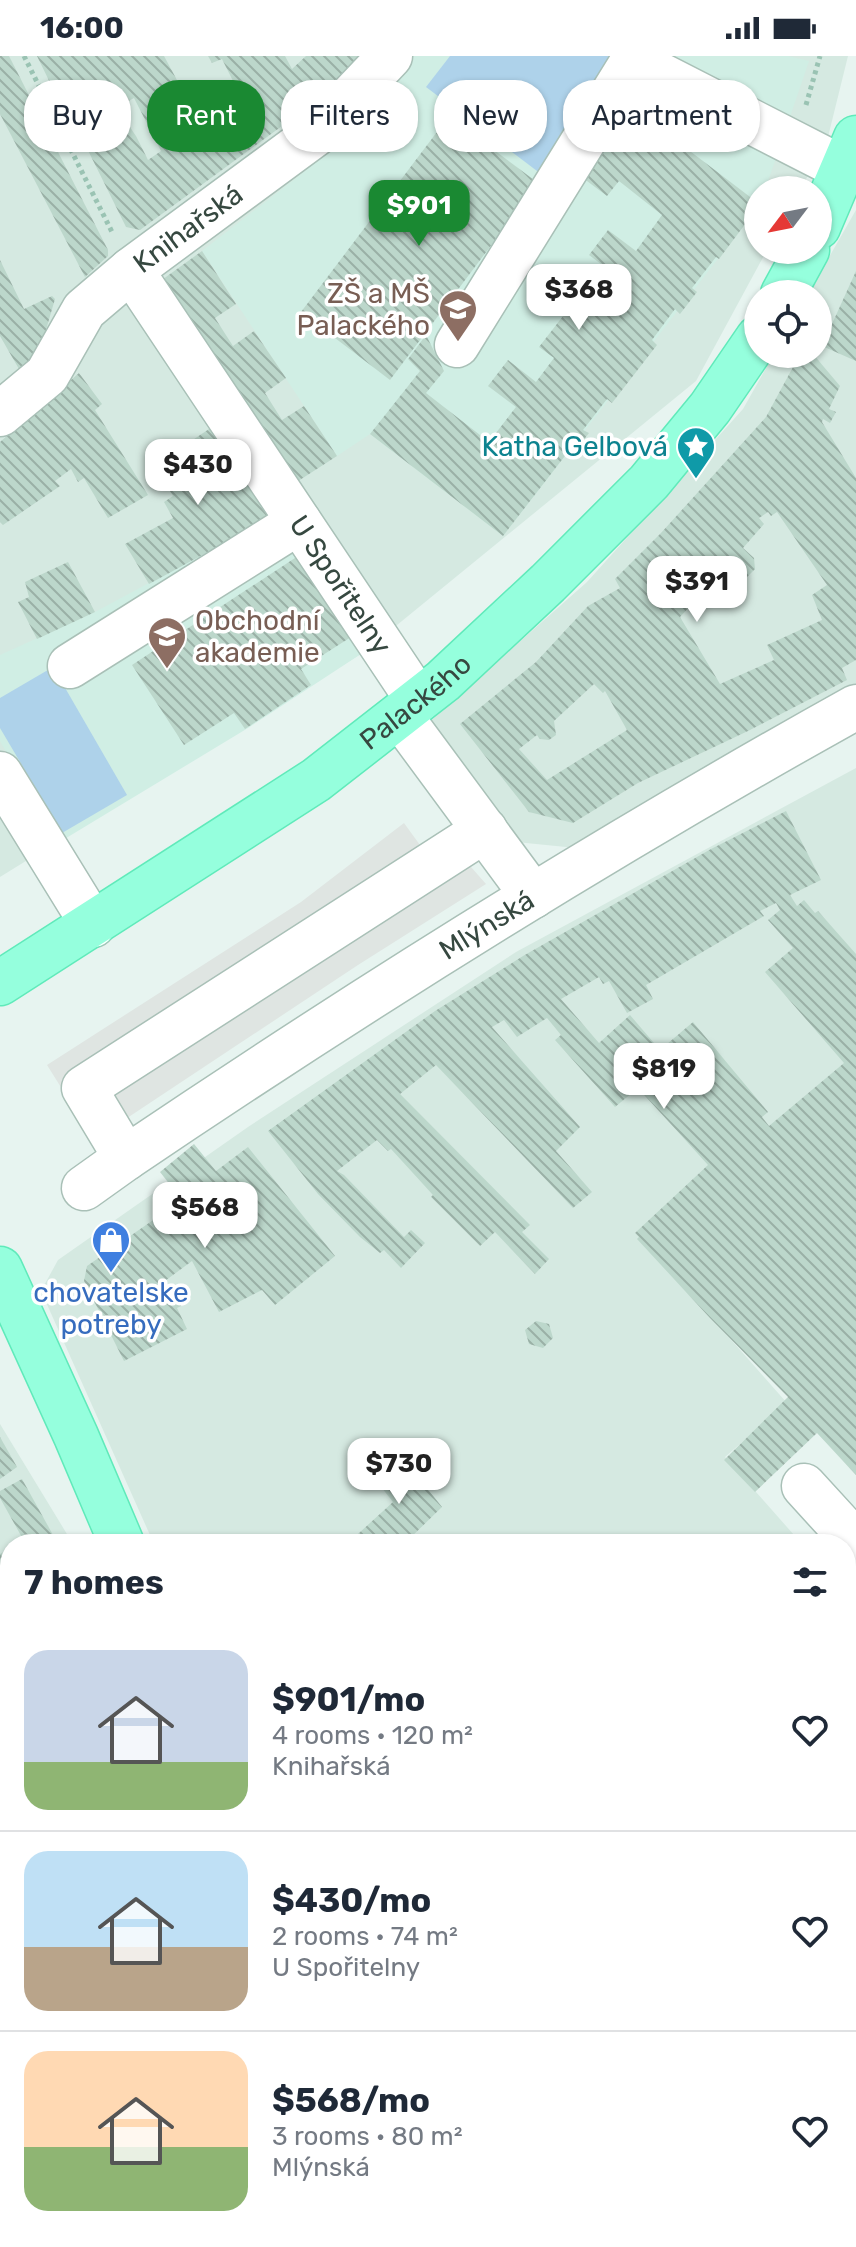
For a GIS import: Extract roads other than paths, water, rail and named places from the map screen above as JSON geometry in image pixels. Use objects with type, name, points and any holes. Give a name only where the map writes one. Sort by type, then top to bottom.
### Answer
[{"type":"main road","points":[[832,195],[850,153]]},
{"type":"main road","name":"Palackého","points":[[0,983],[316,780],[409,708],[507,622],[649,482],[710,408],[744,358]]},
{"type":"main road","points":[[0,1269],[118,1534]]},
{"type":"street","name":"Knihařská","points":[[0,414],[47,375],[84,310],[131,270],[318,132],[390,56]]},
{"type":"street","points":[[457,345],[633,61],[850,153]]},
{"type":"street","name":"U Spořitelny","points":[[131,270],[299,522],[485,830],[533,896]]},
{"type":"street","points":[[70,666],[299,522]]},
{"type":"street","name":"Mlýnská","points":[[84,1188],[280,1054],[533,896],[856,707]]},
{"type":"street","points":[[0,774],[93,925]]},
{"type":"street","points":[[126,1158],[84,1088],[485,830]]},
{"type":"street","points":[[804,1486],[848,1534]]},
{"type":"place","name":"ZŠ a MŠ Palackého","points":[[458,343]]},
{"type":"place","name":"Katha Gelbová","points":[[696,480]]},
{"type":"place","name":"Obchodní akademie","points":[[167,670]]},
{"type":"place","name":"chovatelske potreby","points":[[111,1274]]}]
